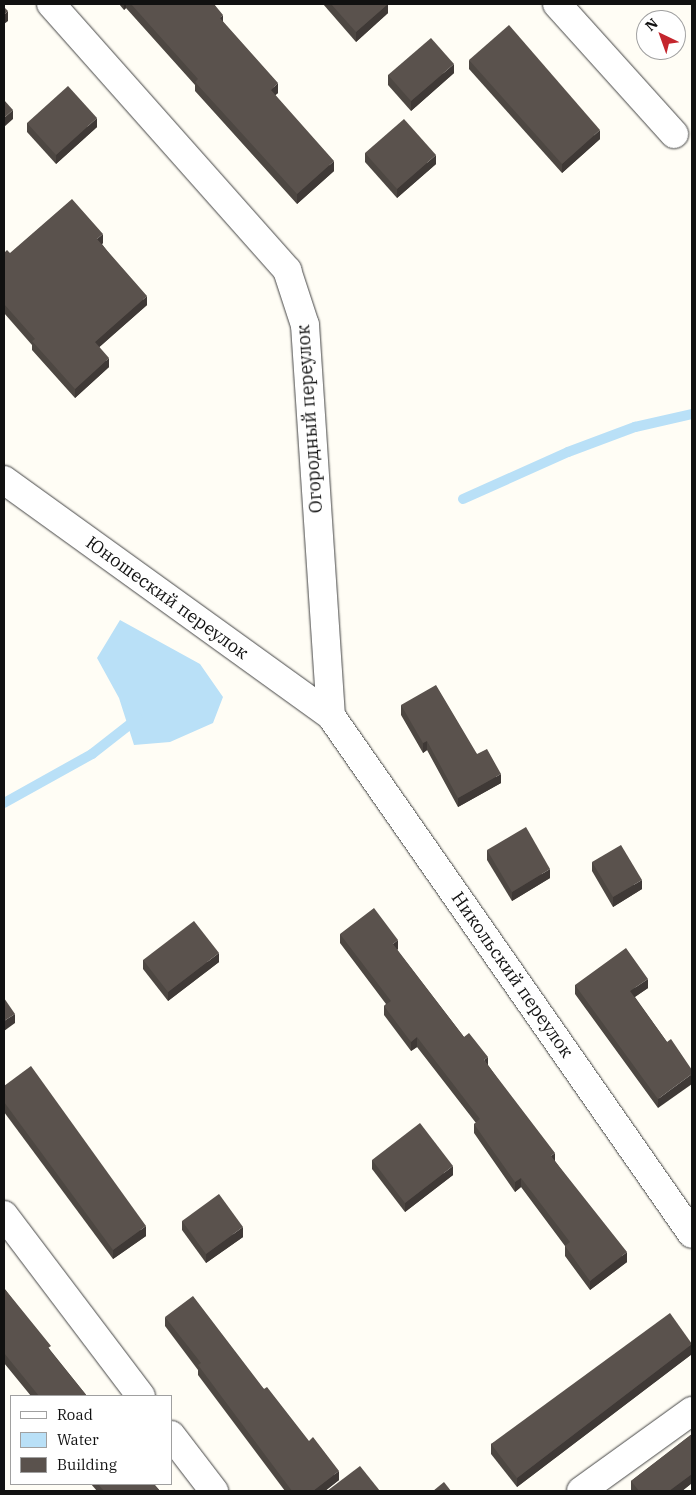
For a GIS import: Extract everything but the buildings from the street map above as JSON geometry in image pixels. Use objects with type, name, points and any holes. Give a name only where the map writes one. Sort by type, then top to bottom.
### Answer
[{"type":"street","name":"Огородный переулок","points":[[52,4],[287,270],[305,325],[331,716]]},
{"type":"street","points":[[556,4],[674,134]]},
{"type":"street","name":"Юношеский переулок","points":[[4,480],[331,716]]},
{"type":"street","name":"Никольский переулок","points":[[331,716],[692,1234]]},
{"type":"street","points":[[4,1215],[140,1395]]},
{"type":"street","points":[[581,1491],[692,1411]]},
{"type":"street","points":[[172,1437],[214,1491]]},
{"type":"water","points":[[120,620],[200,664],[223,697],[213,723],[170,742],[134,745],[119,698],[97,658]]},
{"type":"waterway","points":[[463,499],[568,452],[635,427],[692,414]]},
{"type":"waterway","points":[[4,803],[92,754],[138,718]]}]
